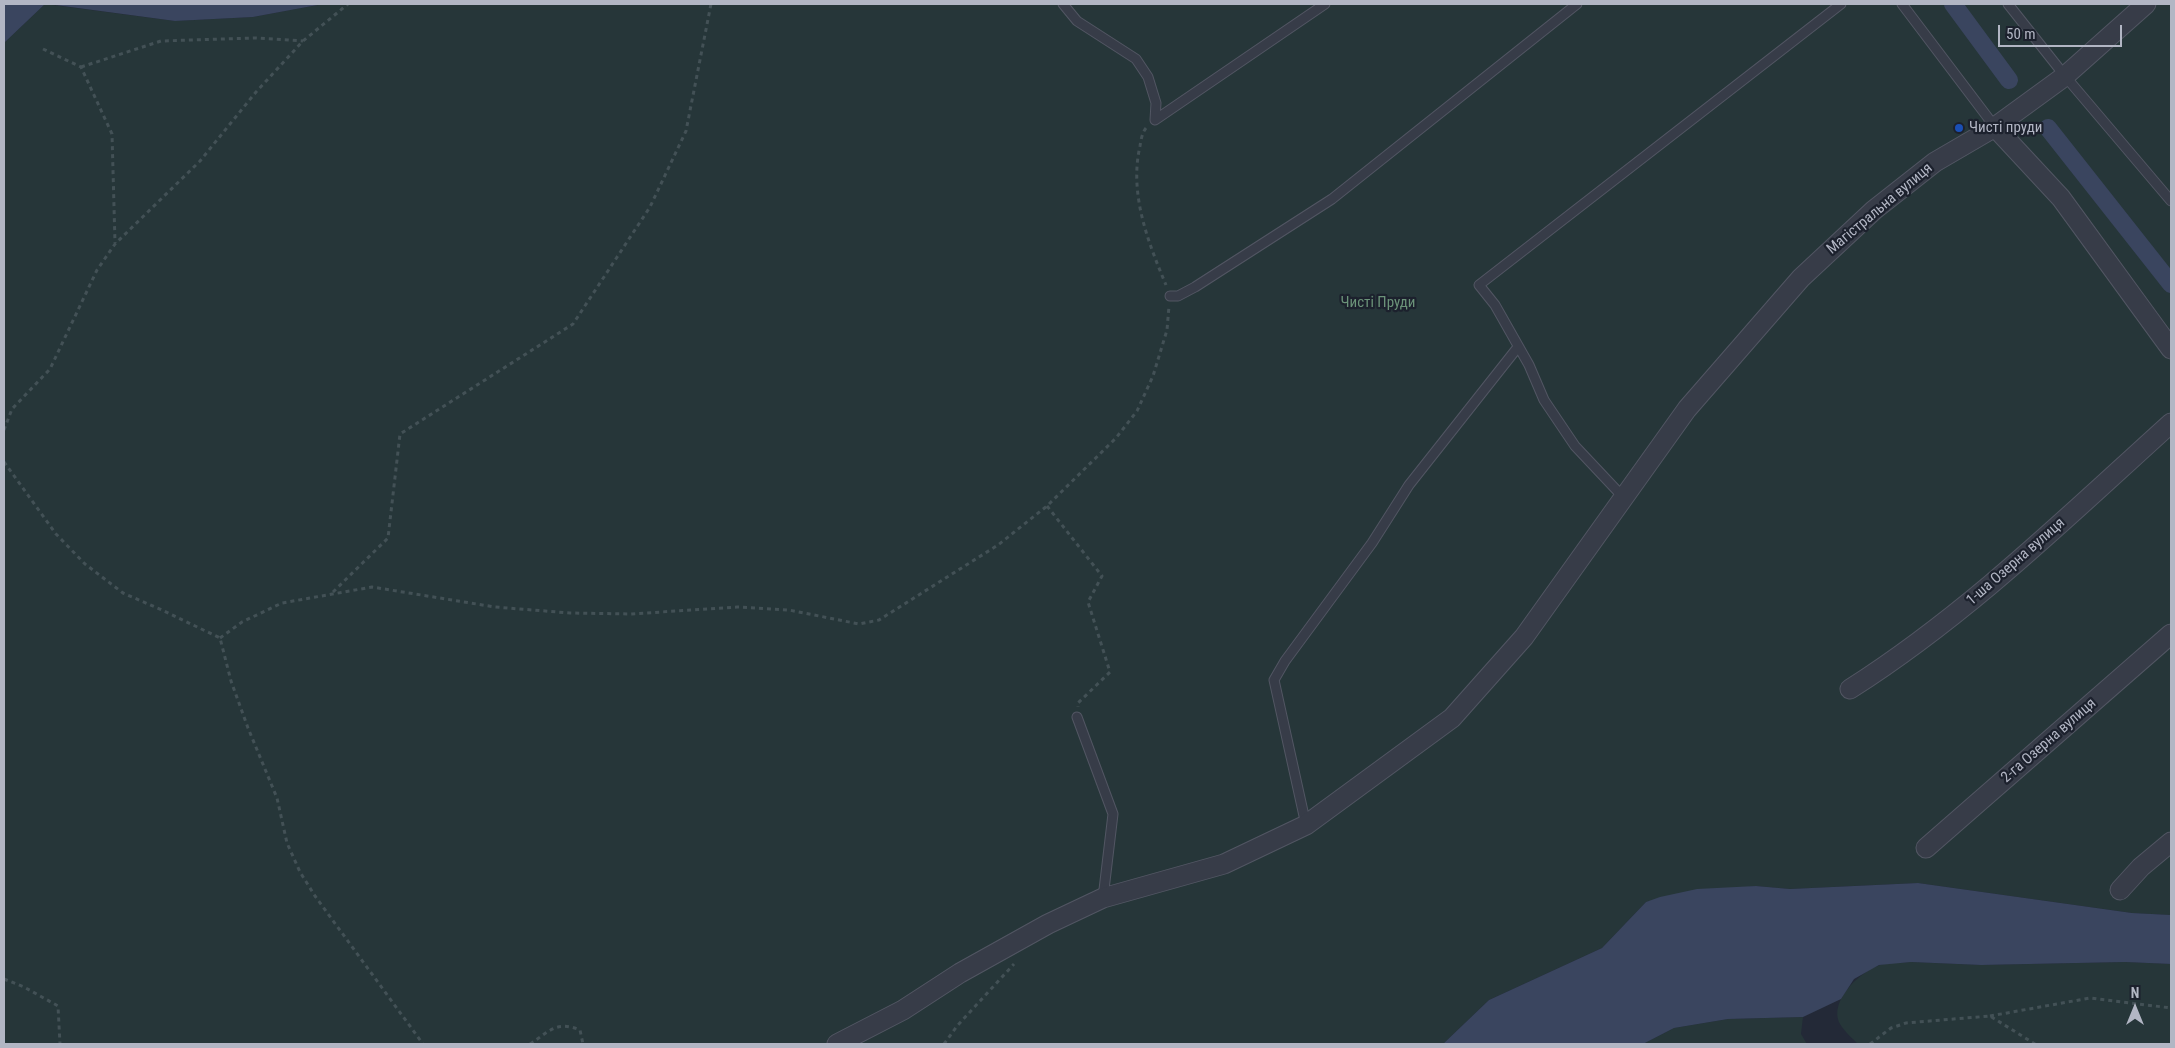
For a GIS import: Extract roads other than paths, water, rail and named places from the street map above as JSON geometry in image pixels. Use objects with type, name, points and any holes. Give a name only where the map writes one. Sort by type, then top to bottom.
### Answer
[{"type":"street","name":"Магістральна вулиця","points":[[837,1044],[903,1010],[960,973],[1048,924],[1103,898],[1224,864],[1306,824],[1452,718],[1524,637],[1687,409],[1802,278],[1874,210],[1935,162],[1995,127],[2065,76],[2146,4]]},
{"type":"street","points":[[1995,127],[2061,198],[2171,349]]},
{"type":"street","name":"1-ша Озерна вулиця","points":[[1850,689],[1874,674],[1990,588],[2171,423]]},
{"type":"street","name":"2-га Озерна вулиця","points":[[1926,848],[2171,634]]},
{"type":"street","points":[[2120,890],[2141,867],[2171,842]]},
{"type":"lane","points":[[1067,5],[1077,21],[1136,59],[1148,77],[1156,103],[1155,120],[1325,4]]},
{"type":"lane","points":[[1170,296],[1178,296],[1195,286],[1332,199],[1577,4]]},
{"type":"lane","points":[[1625,498],[1575,446],[1544,400],[1529,365],[1495,305],[1479,285],[1841,4]]},
{"type":"lane","points":[[1902,4],[1995,127]]},
{"type":"lane","points":[[2008,4],[2065,76],[2171,198]]},
{"type":"lane","points":[[1306,824],[1274,680],[1285,662],[1372,543],[1409,486],[1518,347]]},
{"type":"lane","points":[[1077,717],[1113,814],[1103,898]]},
{"type":"water","points":[[4,4],[45,4],[4,43]]},
{"type":"water","points":[[48,4],[323,4],[253,17],[175,21]]},
{"type":"water","points":[[1918,883],[2132,913],[2171,915],[2171,964],[2125,962],[1981,965],[1911,962],[1879,965],[1854,979],[1841,999],[1803,1017],[1728,1019],[1674,1028],[1643,1044],[1443,1044],[1489,1000],[1602,948],[1646,902],[1660,897],[1697,889],[1756,886],[1790,889]]},
{"type":"waterway","points":[[1953,4],[2009,80]]},
{"type":"waterway","points":[[2048,128],[2171,284]]},
{"type":"place","name":"Чисті пруди","points":[[1959,128]]},
{"type":"park label","name":"Чисті Пруди","points":[[1378,303]]}]
